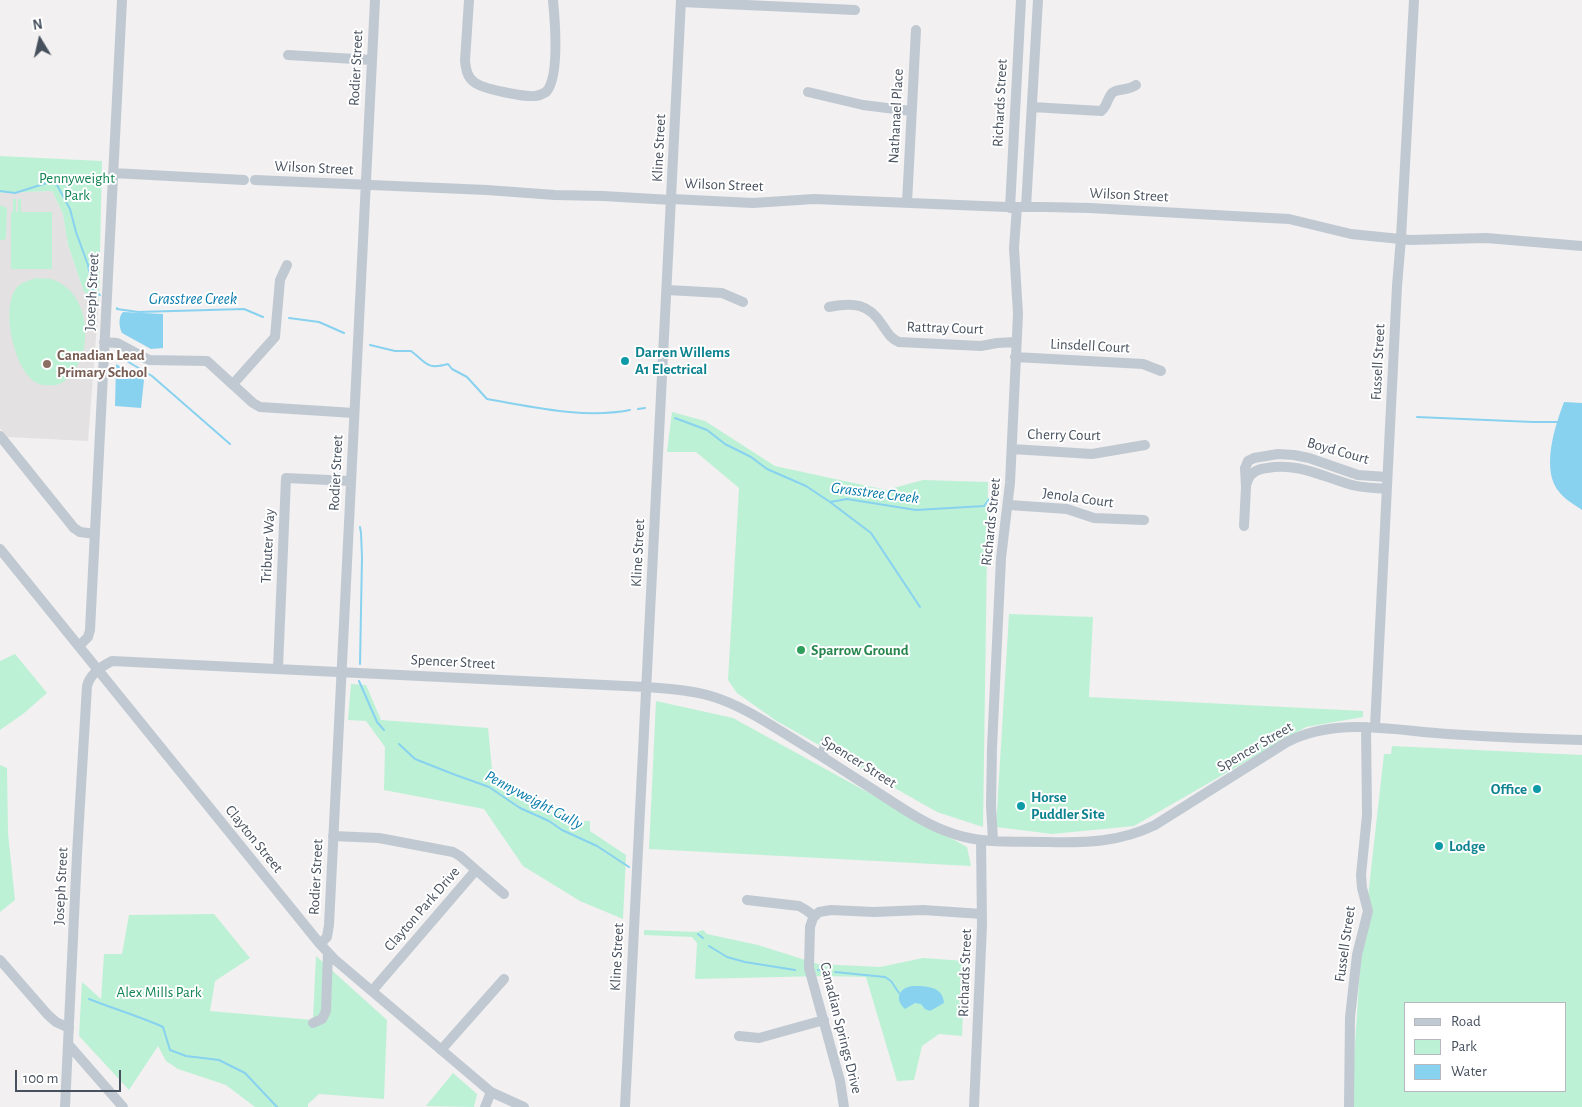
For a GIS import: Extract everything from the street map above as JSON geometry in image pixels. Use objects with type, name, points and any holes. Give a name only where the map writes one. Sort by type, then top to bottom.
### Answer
[{"type":"street","name":"Joseph Street","points":[[76,643],[89,635],[91,615],[122,0]]},
{"type":"street","name":"Rodier Street","points":[[320,944],[326,939],[328,932],[334,836],[374,0]]},
{"type":"street","points":[[469,0],[465,61],[470,78],[484,88],[536,96],[546,92],[552,81],[555,42],[553,0]]},
{"type":"street","name":"Richards Street","points":[[1018,207],[1020,0]]},
{"type":"street","name":"Richards Street","points":[[993,840],[991,806],[993,712],[1002,558],[1009,505],[1018,300],[1014,248],[1032,107],[1038,0]]},
{"type":"street","name":"Fussell Street","points":[[1349,1107],[1350,1017],[1357,955],[1368,910],[1362,888],[1361,875],[1367,815],[1414,0]]},
{"type":"street","points":[[681,1],[854,10]]},
{"type":"street","name":"Kline Street","points":[[624,1107],[681,1]]},
{"type":"street","name":"Nathanael Place","points":[[907,203],[916,30]]},
{"type":"street","points":[[288,55],[372,60]]},
{"type":"street","points":[[1032,107],[1101,111],[1114,92],[1130,89],[1136,84]]},
{"type":"street","points":[[808,92],[863,105],[911,112]]},
{"type":"street","points":[[113,173],[244,180]]},
{"type":"street","name":"Wilson Street","points":[[255,180],[753,203],[814,200],[1090,208],[1282,218],[1306,222],[1351,234],[1401,238],[1431,240],[1486,238],[1582,246]]},
{"type":"street","points":[[233,384],[275,337],[280,284],[282,275],[288,265]]},
{"type":"street","points":[[667,290],[719,292],[743,302]]},
{"type":"street","name":"Rattray Court","points":[[829,307],[847,304],[870,310],[876,315],[890,336],[899,342],[982,346],[1016,342]]},
{"type":"street","points":[[104,342],[117,344],[148,360],[208,361],[260,408],[354,413]]},
{"type":"street","name":"Linsdell Court","points":[[1015,357],[1144,364],[1161,371]]},
{"type":"street","points":[[0,436],[74,528],[80,532],[95,534]]},
{"type":"street","name":"Cherry Court","points":[[1012,449],[1092,454],[1146,445]]},
{"type":"street","name":"Boyd Court","points":[[1244,526],[1245,470],[1248,461],[1257,457],[1278,454],[1304,456],[1358,475],[1387,477]]},
{"type":"street","name":"Boyd Court","points":[[1246,486],[1248,477],[1257,470],[1286,466],[1301,468],[1358,487],[1386,489]]},
{"type":"street","name":"Tributer Way","points":[[278,668],[286,478],[350,481]]},
{"type":"street","name":"Jenola Court","points":[[1009,505],[1067,509],[1094,518],[1144,520]]},
{"type":"street","name":"Clayton Street","points":[[0,549],[328,953],[491,1092],[524,1107]]},
{"type":"street","name":"Spencer Street","points":[[98,670],[110,662],[117,661],[646,687],[690,691],[727,702],[748,711],[935,827],[954,835],[981,840],[1075,842],[1125,837],[1155,825],[1294,739],[1319,731],[1371,727],[1457,735],[1582,740]]},
{"type":"street","name":"Joseph Street","points":[[65,1107],[87,686],[89,679],[98,670]]},
{"type":"street","points":[[822,756],[826,741]]},
{"type":"street","name":"Clayton Park Drive","points":[[334,836],[379,838],[453,852],[476,870],[372,991]]},
{"type":"street","name":"Richards Street","points":[[974,1107],[982,914],[981,840]]},
{"type":"street","points":[[476,870],[504,894]]},
{"type":"street","points":[[747,900],[799,906],[814,916],[831,910],[874,912],[928,910],[982,914]]},
{"type":"street","name":"Canadian Springs Drive","points":[[814,916],[810,927],[808,961],[840,1081],[844,1107]]},
{"type":"street","points":[[313,1023],[322,1019],[326,1011],[328,953]]},
{"type":"street","points":[[0,960],[48,1015],[56,1022],[69,1028]]},
{"type":"street","points":[[441,1050],[504,980]]},
{"type":"street","points":[[739,1036],[759,1038],[824,1020]]},
{"type":"street","points":[[68,1044],[123,1107]]},
{"type":"street","points":[[485,1107],[491,1092]]},
{"type":"shaded area","name":"Canadian Lead Primary School","points":[[52,191],[63,214],[68,245],[84,292],[99,299],[88,441],[7,437],[0,428],[0,193]]},
{"type":"green space","name":"Pennyweight Park","points":[[0,156],[102,161],[99,299],[84,292],[68,245],[63,214],[52,191],[0,193]]},
{"type":"green space","points":[[13,199],[16,199],[16,212],[18,212],[18,199],[21,199],[21,212],[52,212],[52,269],[11,269],[11,212],[13,212]]},
{"type":"green space","points":[[0,205],[7,208],[6,238],[4,240],[0,240]]},
{"type":"green space","points":[[36,278],[51,279],[61,283],[69,290],[76,298],[80,307],[85,327],[84,348],[81,358],[68,378],[56,385],[41,385],[30,378],[18,359],[11,333],[9,319],[13,295],[18,286]]},
{"type":"green space","points":[[672,412],[705,421],[775,466],[886,490],[923,480],[988,482],[983,827],[937,812],[775,720],[737,693],[728,680],[739,488],[696,452],[667,452]]},
{"type":"green space","points":[[1009,614],[1093,617],[1089,697],[1363,711],[1363,717],[1306,727],[1134,826],[1052,834],[996,827]]},
{"type":"green space","points":[[15,654],[47,693],[23,714],[0,730],[0,661]]},
{"type":"green space","points":[[351,684],[366,685],[381,720],[488,728],[493,779],[581,821],[590,821],[590,831],[626,855],[623,919],[580,901],[523,866],[484,809],[384,790],[385,747],[366,721],[348,720]]},
{"type":"green space","points":[[656,701],[733,718],[967,847],[971,866],[649,849]]},
{"type":"green space","points":[[1392,746],[1582,755],[1582,1107],[1351,1107],[1360,968],[1384,754],[1391,754]]},
{"type":"green space","points":[[0,765],[7,768],[8,833],[15,900],[0,912]]},
{"type":"green space","name":"Alex Mills Park","points":[[214,914],[250,958],[215,981],[210,1011],[313,1020],[316,956],[387,1020],[384,1099],[319,1094],[308,1104],[308,1107],[255,1107],[226,1085],[178,1069],[166,1061],[158,1046],[129,1090],[79,1036],[82,982],[101,999],[104,954],[122,954],[129,915]]},
{"type":"green space","points":[[644,930],[697,932],[703,930],[707,934],[758,945],[818,964],[880,967],[923,958],[965,961],[962,1036],[939,1034],[922,1046],[914,1080],[897,1081],[866,977],[823,976],[695,979],[697,943],[692,937],[644,935]]},
{"type":"green space","points":[[453,1073],[477,1094],[474,1107],[426,1106]]},
{"type":"water","points":[[123,312],[163,314],[163,348],[151,349],[122,333],[120,317]]},
{"type":"water","points":[[116,364],[144,380],[141,408],[115,406]]},
{"type":"water","points":[[1564,402],[1582,403],[1582,510],[1560,493],[1554,484],[1551,473],[1551,448]]},
{"type":"water","points":[[912,986],[928,987],[937,990],[941,993],[944,1003],[930,1011],[921,1004],[915,1003],[905,1009],[899,998],[900,994],[904,989]]},
{"type":"waterway","name":"Pennyweight Gully","points":[[0,191],[15,193],[50,182],[57,185],[70,209],[88,265],[92,286],[94,291],[100,295]]},
{"type":"waterway","name":"Grasstree Creek","points":[[117,308],[138,312],[244,309],[263,317]]},
{"type":"waterway","name":"Grasstree Creek","points":[[289,318],[319,322],[344,333]]},
{"type":"waterway","name":"Grasstree Creek","points":[[370,345],[395,351],[411,351],[431,366],[448,364],[452,369],[467,377],[487,399],[577,413],[630,410]]},
{"type":"waterway","name":"Pennyweight Gully","points":[[119,353],[120,357],[152,376],[230,444]]},
{"type":"waterway","name":"Grasstree Creek","points":[[638,409],[645,408]]},
{"type":"waterway","points":[[1417,417],[1557,422]]},
{"type":"waterway","name":"Grasstree Creek","points":[[675,418],[707,430],[725,444],[751,457],[767,469],[806,486],[830,502],[847,499],[916,510],[984,506],[996,490]]},
{"type":"waterway","points":[[830,502],[871,533],[920,607]]},
{"type":"waterway","name":"Pennyweight Gully","points":[[360,527],[362,557],[360,664]]},
{"type":"waterway","name":"Pennyweight Gully","points":[[359,681],[377,722],[384,730]]},
{"type":"waterway","name":"Pennyweight Gully","points":[[399,744],[415,759],[489,787],[520,808],[597,846],[629,867]]},
{"type":"waterway","name":"Pennyweight Gully","points":[[698,934],[703,938]]},
{"type":"waterway","name":"Pennyweight Gully","points":[[709,946],[727,957],[745,962],[795,970]]},
{"type":"waterway","name":"Pennyweight Gully","points":[[818,970],[827,971]]},
{"type":"waterway","name":"Pennyweight Gully","points":[[835,972],[885,977],[891,981],[899,993]]},
{"type":"waterway","points":[[89,999],[163,1027],[170,1050],[186,1056],[219,1060],[245,1073],[277,1107]]},
{"type":"place","name":"Darren Willems A1 Electrical","points":[[625,361]]},
{"type":"place","name":"Canadian Lead Primary School","points":[[47,364]]},
{"type":"place","name":"Sparrow Ground","points":[[801,650]]},
{"type":"place","name":"Office","points":[[1537,789]]},
{"type":"place","name":"Horse Puddler Site","points":[[1021,806]]},
{"type":"place","name":"Lodge","points":[[1439,846]]}]
